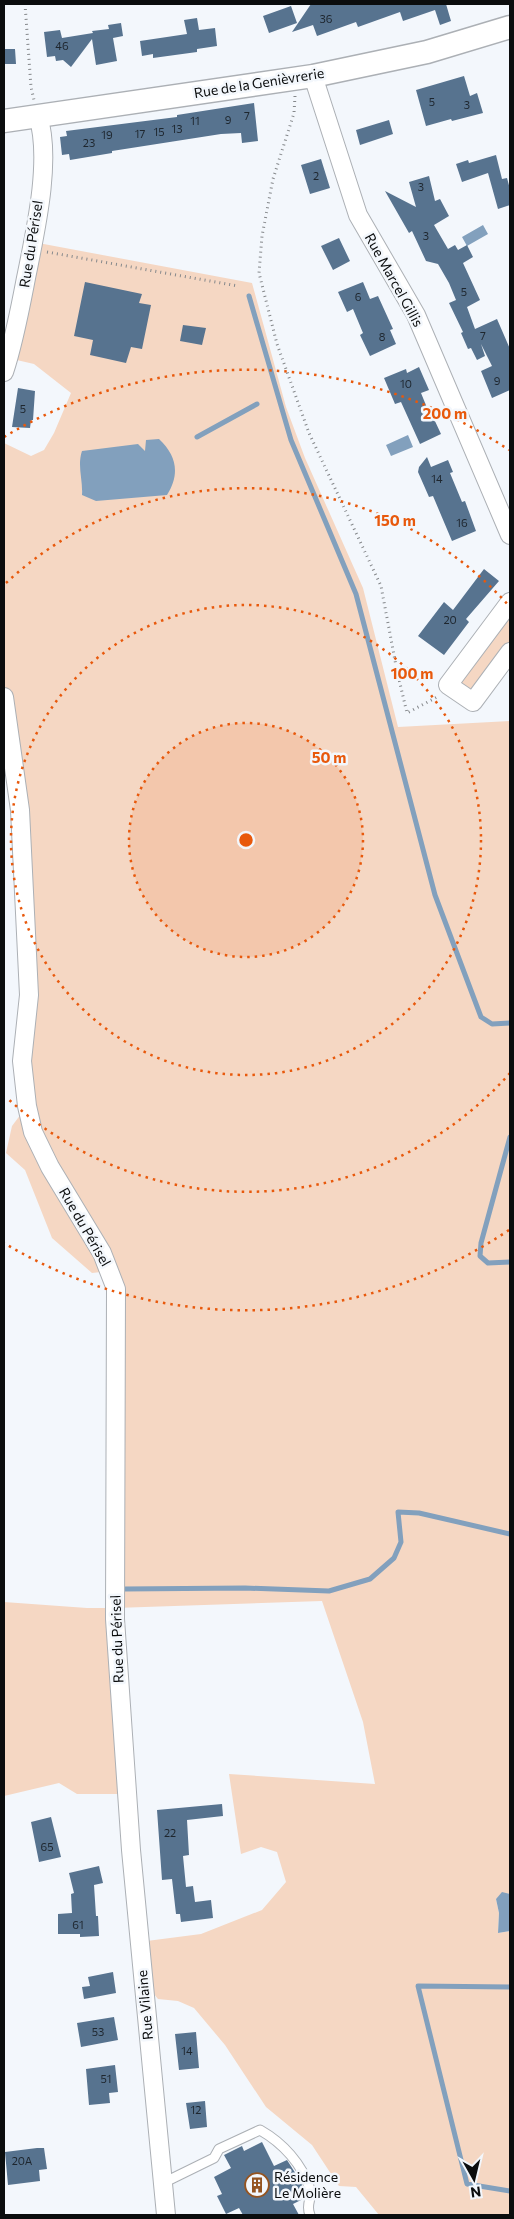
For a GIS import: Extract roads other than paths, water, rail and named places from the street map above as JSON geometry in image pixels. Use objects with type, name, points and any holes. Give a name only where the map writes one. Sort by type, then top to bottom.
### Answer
[{"type":"street","name":"Rue de la Genièvrerie","points":[[4,120],[304,77],[427,52],[510,27]]},
{"type":"street","name":"Rue Marcel Gillis","points":[[304,77],[358,215],[416,315],[510,535]]},
{"type":"street","name":"Rue du Périsel","points":[[4,372],[17,323],[32,249],[42,173],[42,130],[38,116]]},
{"type":"street","points":[[510,602],[448,686],[473,702],[510,652]]},
{"type":"street","name":"Rue du Périsel","points":[[4,697],[20,810],[29,995],[22,1061],[28,1106],[34,1132],[50,1167],[102,1253],[116,1289],[115,1608],[127,1794]]},
{"type":"street","name":"Rue Vilaine","points":[[127,1794],[149,2053],[166,2215]]},
{"type":"lane","points":[[163,2184],[214,2158],[219,2149],[260,2130],[277,2140],[294,2158],[311,2191],[307,2209],[310,2215]]},
{"type":"water","points":[[483,225],[488,234],[467,246],[462,237]]},
{"type":"water","points":[[408,435],[413,447],[391,456],[386,445]]},
{"type":"water","points":[[159,439],[170,452],[175,466],[174,480],[167,495],[96,501],[82,495],[80,462],[82,451],[138,444],[145,451],[146,440]]},
{"type":"water","points":[[502,1892],[510,1894],[510,1931],[498,1933],[499,1913],[496,1899]]},
{"type":"waterway","points":[[249,296],[291,440],[356,594],[435,895],[481,1017],[492,1024],[510,1023]]},
{"type":"waterway","points":[[197,437],[257,404]]},
{"type":"waterway","points":[[510,1137],[481,1243],[480,1256],[488,1263],[510,1262]]},
{"type":"waterway","points":[[124,1589],[245,1588],[329,1591],[370,1579],[394,1558],[401,1542],[398,1512],[419,1513],[510,1534]]},
{"type":"waterway","points":[[510,1987],[418,1986],[467,2184],[510,2191]]},
{"type":"place","name":"Résidence Le Molière","points":[[257,2185]]}]
